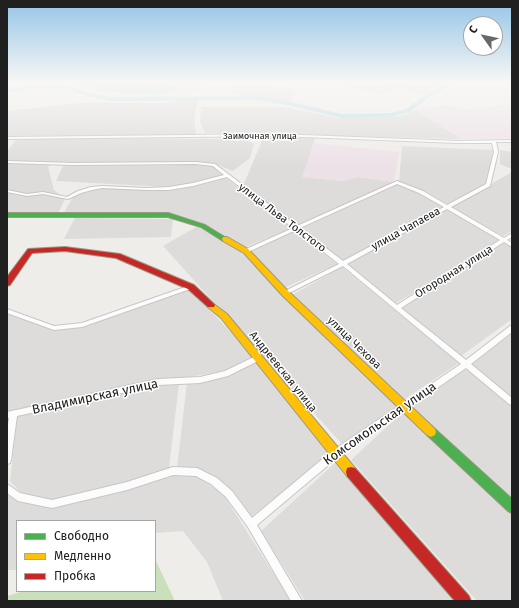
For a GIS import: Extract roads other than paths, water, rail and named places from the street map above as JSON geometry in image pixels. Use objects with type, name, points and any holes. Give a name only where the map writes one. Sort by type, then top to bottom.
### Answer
[{"type":"street","name":"Заимочная улица","points":[[7,138],[277,136],[450,142],[512,141]]},
{"type":"street","name":"улица Чапаева","points":[[285,293],[343,264],[488,185],[496,152],[494,142]]},
{"type":"street","name":"улица Льва Толстого","points":[[7,162],[73,164],[196,163],[214,165],[226,176],[343,264],[512,402]]},
{"type":"street","points":[[7,191],[27,195],[43,193],[68,198],[79,191],[92,187],[108,186],[159,189],[195,186],[226,176]]},
{"type":"street","points":[[246,251],[397,182],[421,192],[512,244]]},
{"type":"street","name":"улица Чехова","points":[[7,215],[168,215],[203,226],[246,251],[285,293],[512,507]]},
{"type":"street","name":"Огородная улица","points":[[396,308],[512,235]]},
{"type":"street","name":"Андреевская улица","points":[[7,284],[30,251],[65,249],[117,256],[191,288],[224,316],[335,454],[464,601]]},
{"type":"street","points":[[7,311],[54,328],[82,325],[191,288]]},
{"type":"street","name":"Комсомольская улица","points":[[251,524],[335,454],[465,365],[512,328]]},
{"type":"street","name":"Владимирская улица","points":[[10,415],[158,382],[200,380],[226,374],[258,358]]},
{"type":"street","points":[[7,460],[10,415]]},
{"type":"street","points":[[7,488],[18,497],[52,504],[127,486],[173,471],[197,472],[214,481],[229,494],[251,524],[297,601]]},
{"type":"waterway","points":[[323,111],[342,116],[390,115],[406,111]]}]
